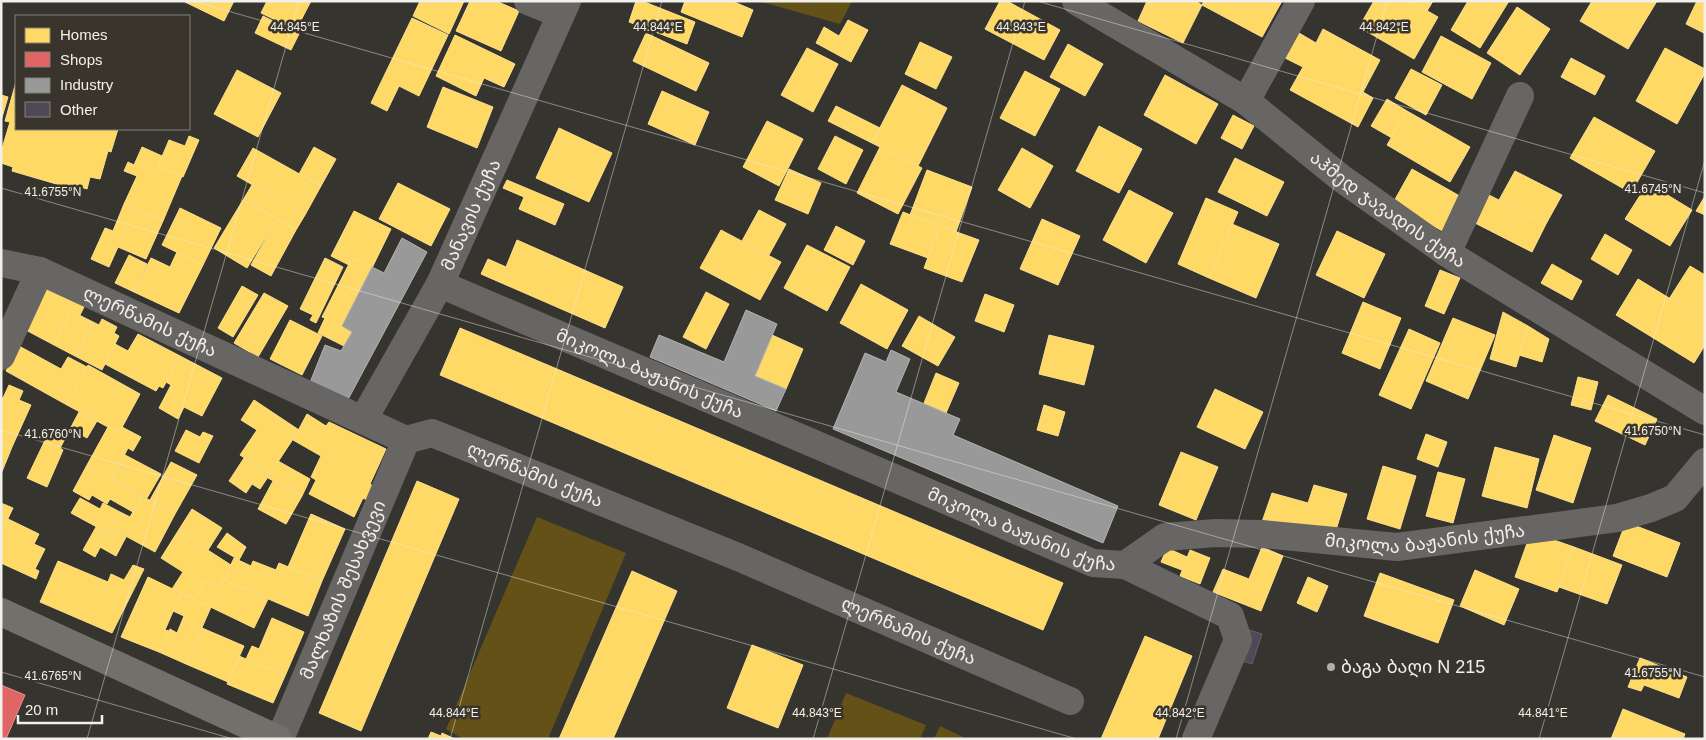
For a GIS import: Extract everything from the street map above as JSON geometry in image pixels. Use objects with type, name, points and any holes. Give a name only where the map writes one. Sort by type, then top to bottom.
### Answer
[{"type":"main road","points":[[1,612],[279,739]]},
{"type":"street","points":[[528,1],[564,8]]},
{"type":"street","name":"აჰმედ ჯავადის ქუჩა","points":[[1076,1],[1246,101],[1341,178],[1447,253],[1705,411]]},
{"type":"street","points":[[1246,101],[1301,1]]},
{"type":"street","name":"მანავის ქუჩა","points":[[363,420],[440,284],[564,8]]},
{"type":"street","points":[[1447,253],[1520,96]]},
{"type":"street","name":"ლერწამის ქუჩა","points":[[1,263],[40,271],[406,440],[432,433],[738,557],[1070,701]]},
{"type":"street","points":[[1,356],[40,271]]},
{"type":"street","name":"მიკოლა ბაჟანის ქუჩა","points":[[440,284],[1093,563],[1125,565],[1165,537],[1216,533],[1262,534],[1397,547],[1617,518],[1651,508],[1675,498],[1705,462]]},
{"type":"street","name":"მალხაზის შესახვევი","points":[[279,739],[406,440]]},
{"type":"street","points":[[1125,565],[1230,616],[1238,640],[1196,739]]},
{"type":"shaded area","points":[[758,1],[852,1],[840,24]]},
{"type":"shaded area","points":[[537,517],[626,553],[548,739],[463,739],[446,729]]},
{"type":"shaded area","points":[[846,693],[926,725],[920,739],[827,739]]},
{"type":"shaded area","points":[[940,726],[967,739],[934,739]]},
{"type":"building: Homes","points":[[183,1],[234,1],[224,21]]},
{"type":"building: Homes","points":[[267,1],[311,1],[296,30],[261,13]]},
{"type":"building: Homes","points":[[420,1],[464,1],[449,34],[413,16]]},
{"type":"building: Homes","points":[[470,1],[496,1],[519,11],[501,51],[456,31]]},
{"type":"building: Homes","points":[[636,1],[642,1],[695,22],[687,44],[629,22]]},
{"type":"building: Homes","points":[[685,1],[732,1],[753,10],[742,37],[681,12]]},
{"type":"building: Homes","points":[[1000,1],[1007,1],[1060,30],[1044,60],[985,29]]},
{"type":"building: Homes","points":[[1147,1],[1195,1],[1202,5],[1183,43],[1138,21]]},
{"type":"building: Homes","points":[[1204,1],[1282,1],[1262,37],[1202,5]]},
{"type":"building: Homes","points":[[1374,1],[1410,1],[1438,17],[1414,59],[1359,27]]},
{"type":"building: Homes","points":[[1410,1],[1433,1],[1427,11]]},
{"type":"building: Homes","points":[[1468,1],[1509,1],[1480,48],[1451,30]]},
{"type":"building: Homes","points":[[1592,1],[1657,1],[1628,49],[1580,21]]},
{"type":"building: Homes","points":[[1697,1],[1705,1],[1704,33],[1686,24]]},
{"type":"building: Homes","points":[[1517,7],[1550,29],[1520,75],[1487,53]]},
{"type":"building: Homes","points":[[263,16],[299,34],[291,50],[255,33]]},
{"type":"building: Homes","points":[[412,18],[448,35],[419,96],[399,86],[387,111],[371,103]]},
{"type":"building: Homes","points":[[848,20],[868,30],[851,62],[816,43],[824,27],[839,36]]},
{"type":"building: Homes","points":[[1323,29],[1380,60],[1363,92],[1373,98],[1358,127],[1290,90],[1303,67],[1285,58],[1299,33],[1316,43]]},
{"type":"building: Homes","points":[[646,33],[709,63],[696,91],[633,61]]},
{"type":"building: Homes","points":[[455,35],[515,64],[504,87],[484,78],[476,96],[436,76]]},
{"type":"building: Homes","points":[[1441,36],[1491,63],[1472,99],[1422,72]]},
{"type":"building: Homes","points":[[920,42],[952,57],[936,89],[905,74]]},
{"type":"building: Homes","points":[[1068,44],[1103,64],[1085,96],[1050,77]]},
{"type":"building: Homes","points":[[807,48],[838,64],[813,112],[781,95]]},
{"type":"building: Homes","points":[[1665,48],[1705,69],[1705,73],[1677,124],[1636,101]]},
{"type":"building: Homes","points":[[1571,58],[1605,76],[1595,95],[1561,77]]},
{"type":"building: Homes","points":[[1411,69],[1442,85],[1426,115],[1395,98]]},
{"type":"building: Homes","points":[[237,70],[281,93],[258,137],[214,114]]},
{"type":"building: Homes","points":[[1025,71],[1060,89],[1035,136],[1000,118]]},
{"type":"building: Homes","points":[[1165,75],[1218,104],[1196,144],[1144,115]]},
{"type":"building: Homes","points":[[902,85],[947,108],[918,166],[872,143]]},
{"type":"building: Homes","points":[[15,86],[15,130],[118,130],[111,152],[108,151],[100,179],[90,177],[87,189],[71,184],[70,188],[12,171],[13,167],[1,163],[1,152],[10,122],[5,121]]},
{"type":"building: Homes","points":[[443,87],[493,107],[477,148],[427,127]]},
{"type":"building: Homes","points":[[662,91],[709,112],[695,145],[648,124]]},
{"type":"building: Homes","points":[[1,95],[8,97],[1,121]]},
{"type":"building: Homes","points":[[1387,99],[1407,111],[1392,138],[1371,126]]},
{"type":"building: Homes","points":[[836,106],[880,128],[872,143],[828,121]]},
{"type":"building: Homes","points":[[1407,111],[1470,147],[1450,182],[1387,145]]},
{"type":"building: Homes","points":[[1233,115],[1254,126],[1242,149],[1221,138]]},
{"type":"building: Homes","points":[[1594,117],[1655,151],[1631,193],[1570,158]]},
{"type":"building: Homes","points":[[767,121],[803,139],[779,186],[743,167]]},
{"type":"building: Homes","points":[[1099,126],[1142,149],[1119,193],[1076,171]]},
{"type":"building: Homes","points":[[559,128],[612,153],[589,202],[536,178]]},
{"type":"building: Homes","points":[[189,136],[199,140],[183,177],[158,166],[169,140],[185,146]]},
{"type":"building: Homes","points":[[835,136],[863,150],[846,184],[818,169]]},
{"type":"building: Homes","points":[[142,147],[162,156],[158,166],[182,176],[163,221],[124,204],[137,176],[124,171],[128,162],[134,165]]},
{"type":"building: Homes","points":[[314,147],[336,159],[321,186],[299,174]]},
{"type":"building: Homes","points":[[880,147],[922,168],[898,214],[857,193]]},
{"type":"building: Homes","points":[[253,148],[321,186],[305,215],[237,176]]},
{"type":"building: Homes","points":[[1022,148],[1053,166],[1030,208],[998,190]]},
{"type":"building: Homes","points":[[1235,158],[1284,182],[1267,216],[1218,192]]},
{"type":"building: Homes","points":[[789,169],[821,183],[808,214],[775,200]]},
{"type":"building: Homes","points":[[1412,169],[1465,199],[1446,233],[1393,203]]},
{"type":"building: Homes","points":[[927,170],[972,187],[956,232],[910,215]]},
{"type":"building: Homes","points":[[1515,171],[1562,195],[1546,224],[1499,200]]},
{"type":"building: Homes","points":[[507,180],[564,204],[555,225],[519,209],[524,197],[503,188]]},
{"type":"building: Homes","points":[[398,183],[450,209],[431,246],[379,219]]},
{"type":"building: Homes","points":[[1648,183],[1692,210],[1670,246],[1625,219]]},
{"type":"building: Homes","points":[[252,185],[305,215],[296,230],[243,200]]},
{"type":"building: Homes","points":[[1129,190],[1173,213],[1146,263],[1103,240]]},
{"type":"building: Homes","points":[[1487,194],[1546,224],[1532,252],[1473,222]]},
{"type":"building: Homes","points":[[1705,196],[1705,215],[1696,211]]},
{"type":"building: Homes","points":[[1206,198],[1238,212],[1209,278],[1178,264]]},
{"type":"building: Homes","points":[[243,200],[277,219],[247,268],[214,248]]},
{"type":"building: Homes","points":[[124,204],[163,221],[146,259],[118,247],[109,267],[91,259],[105,228],[113,231]]},
{"type":"building: Homes","points":[[180,208],[221,228],[203,265],[162,245]]},
{"type":"building: Homes","points":[[759,210],[786,224],[769,255],[742,241]]},
{"type":"building: Homes","points":[[354,211],[391,229],[372,268],[352,258],[349,265],[331,256]]},
{"type":"building: Homes","points":[[903,212],[940,226],[928,258],[890,244]]},
{"type":"building: Homes","points":[[277,219],[296,230],[271,276],[251,265]]},
{"type":"building: Homes","points":[[1042,219],[1080,236],[1058,285],[1020,269]]},
{"type":"building: Homes","points":[[1232,224],[1279,244],[1256,298],[1209,278]]},
{"type":"building: Homes","points":[[836,226],[865,241],[853,265],[824,250]]},
{"type":"building: Homes","points":[[940,226],[979,240],[962,282],[924,268]]},
{"type":"building: Homes","points":[[721,230],[781,262],[760,300],[700,268]]},
{"type":"building: Homes","points":[[1337,231],[1385,254],[1364,298],[1316,275]]},
{"type":"building: Homes","points":[[1605,234],[1632,250],[1618,275],[1591,259]]},
{"type":"building: Homes","points":[[517,240],[623,287],[605,328],[481,274],[488,259],[506,267]]},
{"type":"building: Homes","points":[[807,245],[850,267],[827,311],[784,288]]},
{"type":"building: Homes","points":[[177,252],[203,265],[179,313],[134,292],[151,258],[170,267]]},
{"type":"building: Homes","points":[[129,255],[147,264],[134,292],[115,283]]},
{"type":"building: Homes","points":[[325,258],[343,267],[316,323],[310,320],[313,315],[300,309]]},
{"type":"building: Homes","points":[[352,258],[372,268],[342,326],[352,332],[344,346],[318,333],[325,318],[322,317]]},
{"type":"building: Homes","points":[[1552,264],[1582,281],[1572,300],[1541,283]]},
{"type":"building: Homes","points":[[1690,266],[1705,275],[1705,320],[1669,299]]},
{"type":"building: Homes","points":[[1440,270],[1460,278],[1444,314],[1425,306]]},
{"type":"building: Homes","points":[[1638,279],[1705,320],[1705,345],[1694,363],[1616,315]]},
{"type":"building: Homes","points":[[47,282],[89,297],[80,315],[71,311],[54,345],[22,328]]},
{"type":"building: Homes","points":[[861,284],[908,310],[887,349],[840,323]]},
{"type":"building: Homes","points":[[242,286],[258,295],[233,337],[218,328]]},
{"type":"building: Homes","points":[[706,292],[729,304],[706,349],[683,337]]},
{"type":"building: Homes","points":[[264,293],[288,306],[258,357],[234,343]]},
{"type":"building: Homes","points":[[985,294],[1014,305],[1004,332],[975,321]]},
{"type":"building: Homes","points":[[1363,302],[1401,318],[1380,369],[1342,353]]},
{"type":"building: Homes","points":[[71,311],[93,322],[75,356],[54,345]]},
{"type":"building: Homes","points":[[1503,312],[1528,326],[1516,367],[1490,359]]},
{"type":"building: Homes","points":[[919,316],[955,337],[938,366],[902,346]]},
{"type":"building: Homes","points":[[1453,318],[1495,335],[1468,399],[1426,381]]},
{"type":"building: Homes","points":[[102,319],[117,327],[114,333],[119,336],[102,370],[75,356],[93,322],[99,325]]},
{"type":"building: Homes","points":[[290,320],[322,336],[302,375],[270,359]]},
{"type":"building: Homes","points":[[1528,326],[1549,339],[1542,362],[1519,355]]},
{"type":"building: Homes","points":[[460,328],[1063,583],[1043,630],[440,375]]},
{"type":"building: Homes","points":[[1409,329],[1440,343],[1411,409],[1379,395]]},
{"type":"building: Homes","points":[[138,334],[180,356],[163,388],[159,386],[156,391],[105,364],[115,344],[128,351]]},
{"type":"building: Homes","points":[[772,335],[803,349],[786,389],[755,376]]},
{"type":"building: Homes","points":[[1049,335],[1094,346],[1084,385],[1039,374]]},
{"type":"building: Homes","points":[[19,346],[61,369],[68,357],[87,367],[67,405],[6,371]]},
{"type":"building: Homes","points":[[180,356],[222,378],[202,416],[184,407],[178,419],[159,408],[171,385],[166,382]]},
{"type":"building: Homes","points":[[88,365],[140,394],[119,433],[67,405]]},
{"type":"building: Homes","points":[[936,373],[959,383],[946,413],[924,403]]},
{"type":"building: Homes","points":[[1578,377],[1598,382],[1591,410],[1571,405]]},
{"type":"building: Homes","points":[[9,385],[23,391],[19,400],[31,405],[12,447],[1,443],[1,397],[3,398]]},
{"type":"building: Homes","points":[[1215,389],[1263,412],[1245,449],[1197,427]]},
{"type":"building: Homes","points":[[1608,395],[1657,419],[1645,445],[1595,421]]},
{"type":"building: Homes","points":[[254,400],[299,430],[270,474],[240,455],[257,430],[241,420]]},
{"type":"building: Homes","points":[[1044,405],[1065,412],[1058,436],[1037,430]]},
{"type":"building: Homes","points":[[79,412],[97,421],[87,438],[70,429]]},
{"type":"building: Homes","points":[[307,414],[326,426],[329,422],[386,449],[370,484],[376,488],[371,502],[363,498],[354,517],[309,494],[316,480],[311,477],[321,456],[293,440]]},
{"type":"building: Homes","points":[[108,427],[119,433],[122,427],[141,437],[133,451],[128,448],[112,479],[87,465]]},
{"type":"building: Homes","points":[[186,430],[200,437],[203,432],[213,436],[199,463],[175,451]]},
{"type":"building: Homes","points":[[49,432],[65,439],[60,448],[63,450],[47,487],[27,478]]},
{"type":"building: Homes","points":[[1426,434],[1447,442],[1438,467],[1417,459]]},
{"type":"building: Homes","points":[[1554,435],[1591,448],[1573,503],[1536,490]]},
{"type":"building: Homes","points":[[1,443],[12,447],[1,474]]},
{"type":"building: Homes","points":[[1495,447],[1539,459],[1527,508],[1482,496]]},
{"type":"building: Homes","points":[[1181,452],[1218,467],[1196,520],[1159,505]]},
{"type":"building: Homes","points":[[125,455],[161,474],[147,498],[112,479]]},
{"type":"building: Homes","points":[[244,458],[270,474],[260,489],[252,484],[246,493],[229,481]]},
{"type":"building: Homes","points":[[278,461],[310,479],[302,496],[268,478]]},
{"type":"building: Homes","points":[[171,462],[197,475],[175,514],[150,500]]},
{"type":"building: Homes","points":[[87,465],[142,496],[133,512],[110,499],[107,504],[92,495],[89,500],[73,491]]},
{"type":"building: Homes","points":[[1383,466],[1416,476],[1400,529],[1367,519]]},
{"type":"building: Homes","points":[[1438,472],[1465,479],[1453,523],[1426,516]]},
{"type":"building: Homes","points":[[273,481],[302,496],[286,524],[258,509]]},
{"type":"building: Homes","points":[[417,481],[459,499],[361,731],[319,713]]},
{"type":"building: Homes","points":[[1314,485],[1347,494],[1336,530],[1262,522],[1272,493],[1308,503]]},
{"type":"building: Homes","points":[[142,496],[175,514],[155,552],[111,528],[120,512],[130,517]]},
{"type":"building: Homes","points":[[80,498],[100,509],[103,503],[120,512],[108,533],[71,513]]},
{"type":"building: Homes","points":[[1,503],[13,508],[1,533]]},
{"type":"building: Homes","points":[[192,509],[222,528],[208,550],[178,531]]},
{"type":"building: Homes","points":[[311,514],[345,529],[322,581],[288,567]]},
{"type":"building: Homes","points":[[8,519],[39,534],[34,544],[45,549],[35,569],[39,571],[36,579],[1,563],[1,533]]},
{"type":"building: Homes","points":[[1626,522],[1680,543],[1667,577],[1613,556]]},
{"type":"building: Homes","points":[[96,527],[108,533],[95,557],[83,550]]},
{"type":"building: Homes","points":[[111,528],[126,537],[116,556],[100,547]]},
{"type":"building: Homes","points":[[178,531],[231,565],[221,589],[204,581],[196,600],[172,589],[183,572],[161,558]]},
{"type":"building: Homes","points":[[1531,532],[1574,547],[1557,592],[1515,577]]},
{"type":"building: Homes","points":[[227,533],[246,547],[239,560],[217,547]]},
{"type":"building: Homes","points":[[1262,547],[1283,556],[1261,611],[1213,592],[1223,569],[1249,579]]},
{"type":"building: Homes","points":[[1574,547],[1622,565],[1607,604],[1559,587]]},
{"type":"building: Homes","points":[[1167,548],[1187,557],[1182,570],[1161,562]]},
{"type":"building: Homes","points":[[1190,550],[1210,558],[1200,584],[1180,576]]},
{"type":"building: Homes","points":[[234,558],[251,566],[253,561],[276,570],[279,563],[322,581],[308,616],[224,580]]},
{"type":"building: Homes","points":[[58,561],[108,582],[111,574],[124,580],[133,565],[144,569],[112,633],[40,602]]},
{"type":"building: Homes","points":[[1475,570],[1519,589],[1504,625],[1460,606]]},
{"type":"building: Homes","points":[[632,571],[677,591],[613,739],[559,739]]},
{"type":"building: Homes","points":[[1380,573],[1454,600],[1438,643],[1364,616]]},
{"type":"building: Homes","points":[[148,577],[181,593],[165,630],[169,631],[159,652],[121,637]]},
{"type":"building: Homes","points":[[1308,577],[1328,586],[1317,612],[1297,603]]},
{"type":"building: Homes","points":[[224,580],[268,599],[254,628],[196,600],[204,581],[221,589]]},
{"type":"building: Homes","points":[[181,593],[211,607],[186,664],[159,652],[170,629],[177,633],[184,616],[173,611]]},
{"type":"building: Homes","points":[[272,618],[304,632],[285,676],[246,659],[252,646],[259,649]]},
{"type":"building: Homes","points":[[202,628],[244,646],[228,682],[186,664]]},
{"type":"building: Homes","points":[[1145,636],[1192,656],[1158,739],[1101,739]]},
{"type":"building: Homes","points":[[752,645],[803,665],[778,728],[727,708]]},
{"type":"building: Homes","points":[[239,656],[285,676],[273,703],[227,684]]},
{"type":"building: Homes","points":[[1640,658],[1687,677],[1679,698],[1644,685],[1641,691],[1628,687]]},
{"type":"building: Homes","points":[[1623,709],[1685,734],[1683,739],[1611,739]]},
{"type":"building: Homes","points":[[431,732],[441,736],[442,733],[455,739],[428,739]]},
{"type":"building: Shops","points":[[1,685],[25,695],[6,739],[1,739]]},
{"type":"building: Industry","points":[[402,238],[427,252],[344,407],[307,390],[325,345],[341,351],[352,332],[342,326],[372,267],[384,273]]},
{"type":"building: Industry","points":[[746,310],[777,324],[755,376],[786,389],[776,411],[650,357],[659,335],[724,362]]},
{"type":"building: Industry","points":[[891,350],[910,359],[896,392],[960,419],[953,435],[1118,506],[1103,543],[833,429],[865,353],[886,362]]},
{"type":"building: Other","points":[[1243,628],[1262,634],[1252,664],[1233,658]]},
{"type":"place","name":"ბაგა ბაღი N 215","points":[[1331,667]]}]
